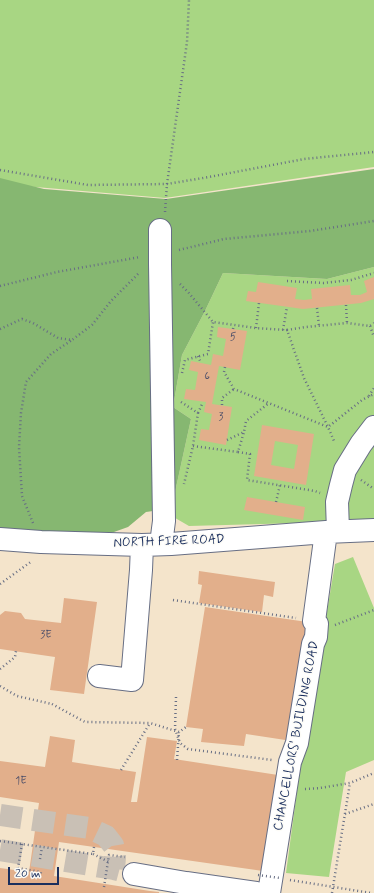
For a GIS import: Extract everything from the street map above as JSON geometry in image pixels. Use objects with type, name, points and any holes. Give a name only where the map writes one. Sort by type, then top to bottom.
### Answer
[{"type":"street","points":[[99,676],[132,680],[141,570],[164,521],[160,230]]},
{"type":"street","name":"CHANCELLORS' BUILDING ROAD","points":[[274,886],[288,774],[297,743],[337,502],[345,470],[361,444],[374,427]]},
{"type":"street","name":"NORTH FIRE ROAD","points":[[0,539],[41,542],[152,545],[332,531],[374,530]]},
{"type":"street","points":[[134,874],[186,883],[257,884]]},
{"type":"path","points":[[160,230],[164,217],[167,184],[187,42],[189,0]]},
{"type":"path","points":[[0,170],[88,185],[167,184],[304,159],[374,152]]},
{"type":"path","points":[[0,286],[57,272],[160,259],[224,239],[310,231],[374,221]]},
{"type":"path","points":[[160,259],[213,322],[256,328],[285,330],[347,323],[370,326]]},
{"type":"path","points":[[0,584],[37,558],[41,542],[22,496],[20,447],[21,413],[26,382],[51,354],[92,325],[111,301],[143,269],[160,259]]},
{"type":"path","points":[[287,281],[323,283],[351,280],[374,273]]},
{"type":"path","points":[[256,328],[259,303]]},
{"type":"path","points":[[346,305],[347,323]]},
{"type":"path","points":[[287,307],[285,330],[304,378],[334,441]]},
{"type":"path","points":[[317,308],[319,326]]},
{"type":"path","points":[[0,329],[22,319],[33,323],[58,338],[72,340]]},
{"type":"path","points":[[182,376],[185,360],[208,354],[213,322]]},
{"type":"path","points":[[370,326],[374,322]]},
{"type":"path","points":[[233,329],[234,325]]},
{"type":"path","points":[[370,326],[374,337]]},
{"type":"path","points":[[198,356],[201,363]]},
{"type":"path","points":[[225,367],[224,372],[234,389],[328,427]]},
{"type":"path","points":[[369,396],[374,388]]},
{"type":"path","points":[[222,405],[222,398],[234,389]]},
{"type":"path","points":[[328,427],[362,400],[374,394]]},
{"type":"path","points":[[177,399],[198,413]]},
{"type":"path","points":[[182,491],[198,413],[203,402]]},
{"type":"path","points":[[238,452],[246,421],[269,403]]},
{"type":"path","points":[[227,440],[244,432]]},
{"type":"path","points":[[192,446],[250,454],[247,480],[315,491]]},
{"type":"path","points":[[266,483],[267,478]]},
{"type":"path","points":[[276,502],[280,485]]},
{"type":"path","points":[[173,600],[315,630],[374,610]]},
{"type":"path","points":[[0,669],[15,657],[16,651]]},
{"type":"path","points":[[0,686],[17,696],[52,704],[85,722],[150,723],[179,732]]},
{"type":"path","points":[[176,697],[175,729],[180,743],[188,749],[288,774],[320,788],[350,783],[374,773]]},
{"type":"path","points":[[121,770],[150,723]]},
{"type":"path","points":[[179,732],[186,727]]},
{"type":"path","points":[[177,760],[179,732]]},
{"type":"path","points":[[332,893],[350,783]]},
{"type":"path","points":[[345,814],[374,804]]},
{"type":"path","points":[[0,841],[93,854],[109,862]]},
{"type":"path","points":[[22,844],[18,868],[41,872],[40,877]]},
{"type":"path","points":[[40,859],[42,847]]},
{"type":"path","points":[[93,854],[94,847]]},
{"type":"path","points":[[104,888],[110,855]]},
{"type":"path","points":[[300,882],[371,893]]},
{"type":"path","points":[[257,884],[274,886]]},
{"type":"green space","points":[[0,0],[374,0],[374,167],[165,198],[0,184]]},
{"type":"green space","points":[[374,169],[374,267],[327,279],[223,273],[182,355],[173,407],[191,419],[170,515],[160,510],[146,512],[128,527],[100,537],[0,530],[0,178],[44,189],[166,199]]},
{"type":"green space","points":[[374,267],[374,521],[189,526],[170,515],[191,419],[173,407],[182,355],[223,273],[327,279]]},
{"type":"green space","points":[[353,557],[374,608],[374,760],[346,772],[329,877],[286,873],[299,776],[335,564]]},
{"type":"building","points":[[374,277],[374,299],[361,303],[303,309],[246,301],[248,291],[256,292],[258,282],[297,288],[295,299],[304,300],[312,299],[311,289],[350,285],[351,295],[360,295],[367,292],[364,281]]},
{"type":"building","points":[[218,327],[247,331],[240,370],[219,366],[212,404],[232,407],[226,445],[199,440],[201,429],[209,430],[212,414],[204,412],[206,402],[184,399],[186,389],[195,390],[198,372],[189,370],[191,361],[211,365],[213,354],[223,356],[226,339],[217,337]]},
{"type":"building","points":[[262,425],[314,434],[306,485],[254,476]],"holes":[[[275,441],[298,445],[294,469],[271,465]]]},
{"type":"building","points":[[247,497],[305,507],[303,520],[244,510]]},
{"type":"building","points":[[199,571],[275,582],[273,597],[264,595],[262,612],[199,603],[202,585],[198,584]]},
{"type":"building","points":[[64,598],[97,602],[84,694],[50,690],[55,657],[0,649],[0,615],[5,611],[21,613],[25,619],[61,623]]},
{"type":"building","points":[[205,607],[314,623],[292,741],[246,734],[244,746],[201,742],[203,729],[186,727]]},
{"type":"building","points":[[50,736],[75,740],[72,762],[136,772],[131,802],[137,802],[147,737],[177,741],[174,759],[278,775],[263,871],[59,842],[54,876],[159,893],[0,893],[0,868],[29,872],[39,803],[0,797],[0,761],[45,767]]},
{"type":"tunnel","points":[[0,815],[89,828],[106,836],[113,845],[115,857],[114,869]]},
{"type":"tunnel","points":[[0,850],[114,869],[129,873]]}]
